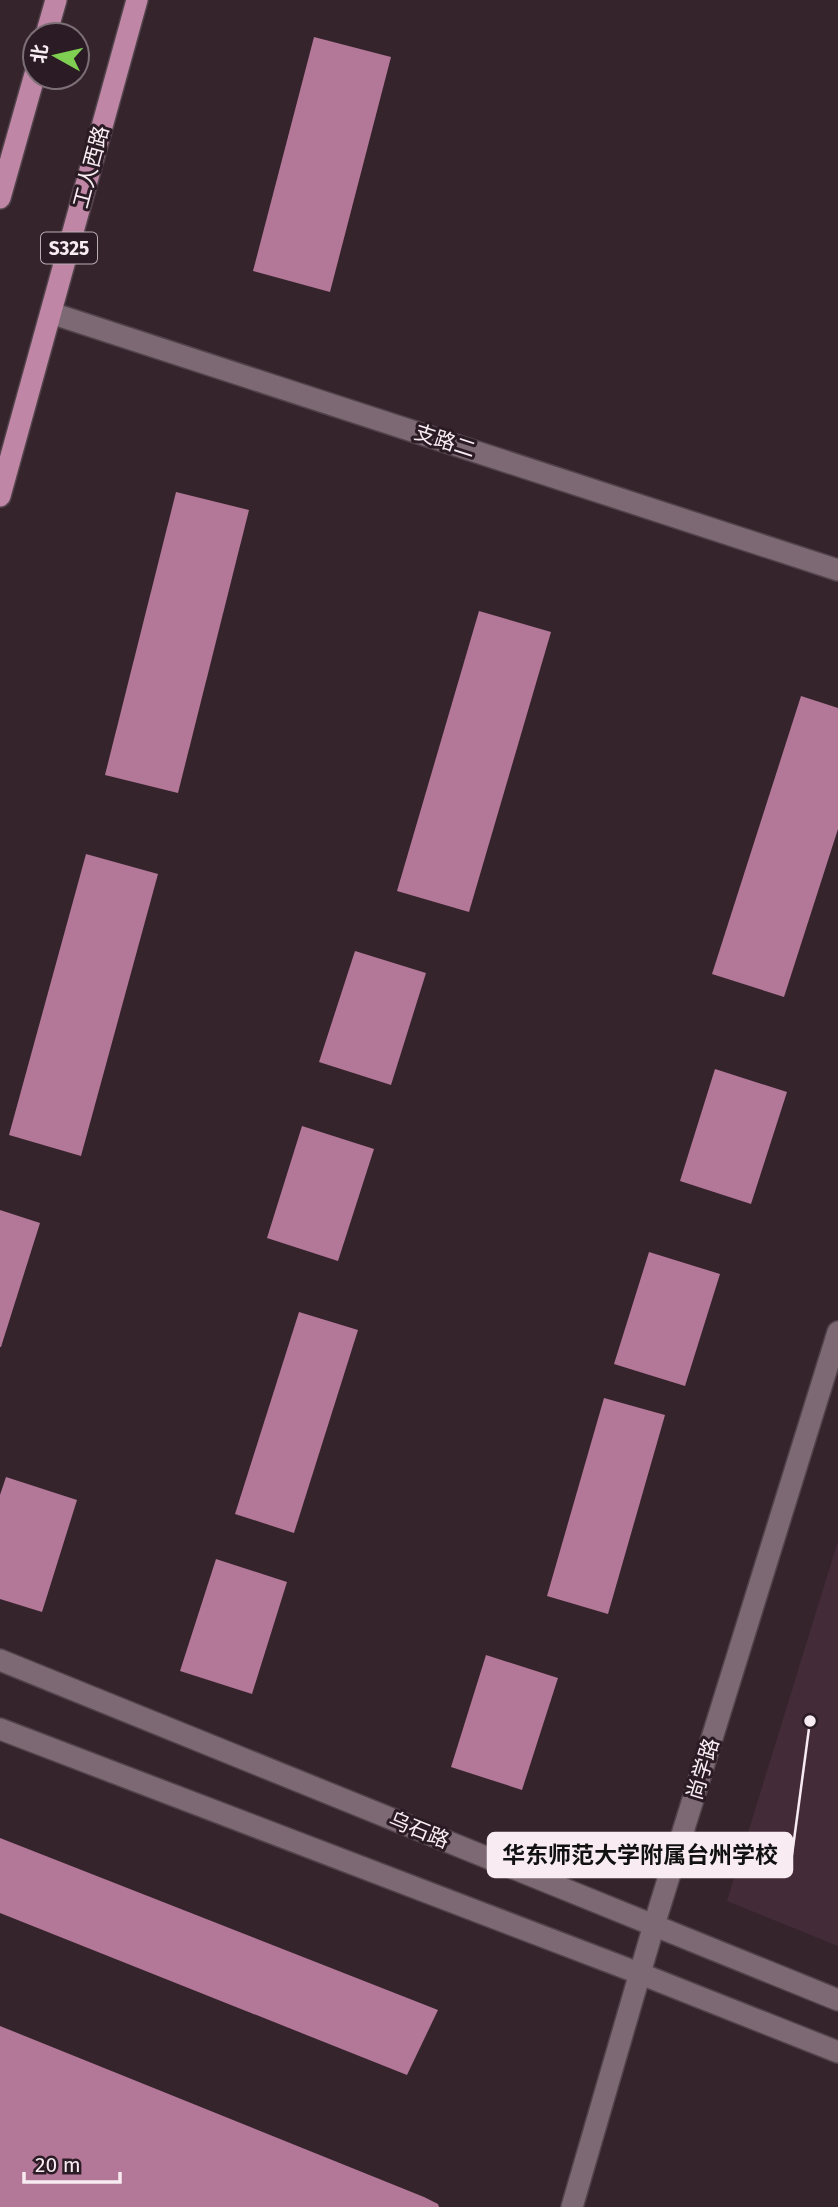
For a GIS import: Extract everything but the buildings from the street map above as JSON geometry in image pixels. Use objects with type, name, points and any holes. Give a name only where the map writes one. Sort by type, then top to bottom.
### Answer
[{"type":"main road","points":[[50,21],[56,0]]},
{"type":"main road","name":"工人西路","points":[[0,496],[137,0]]},
{"type":"main road","points":[[0,198],[30,91]]},
{"type":"street","name":"支路二","points":[[51,313],[838,570]]},
{"type":"street","name":"尚学路","points":[[572,2207],[654,1925],[838,1332]]},
{"type":"street","name":"乌石路","points":[[0,1660],[838,2000]]},
{"type":"street","points":[[0,1729],[838,2052]]},
{"type":"shaded area","points":[[838,1541],[838,1946],[727,1901]]},
{"type":"place","name":"华东师范大学附属台州学校","points":[[810,1721]]}]
